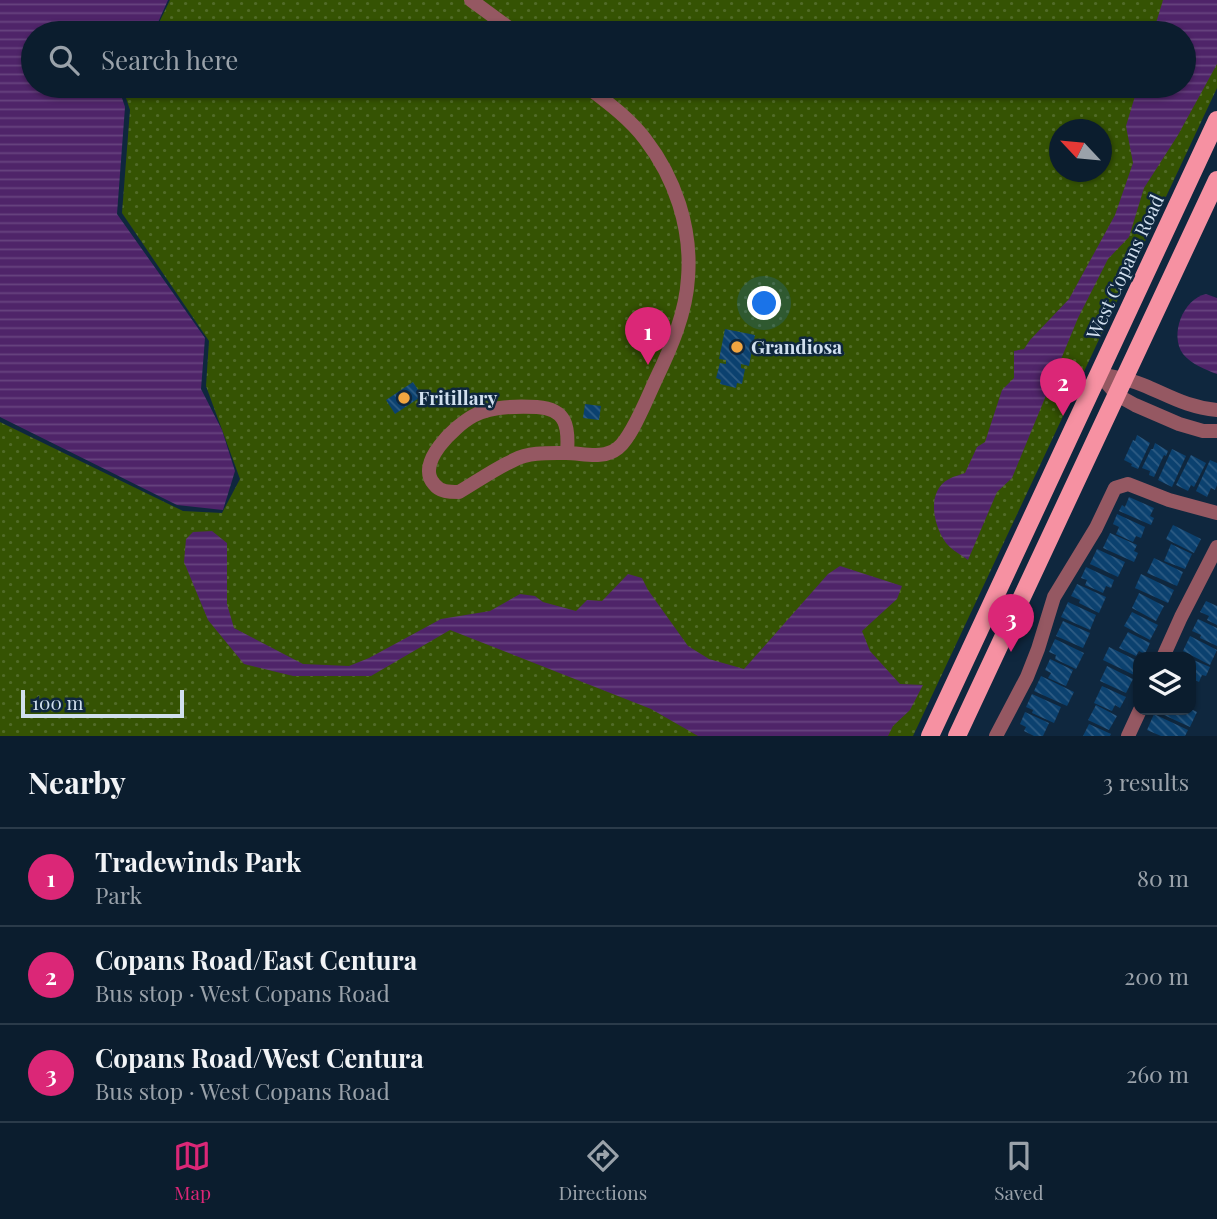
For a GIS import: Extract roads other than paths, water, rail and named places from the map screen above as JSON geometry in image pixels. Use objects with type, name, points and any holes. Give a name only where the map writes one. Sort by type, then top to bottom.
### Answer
[{"type":"main road","name":"West Copans Road","points":[[930,736],[1217,120]]},
{"type":"main road","points":[[957,736],[1217,180]]},
{"type":"main road","points":[[968,654],[991,664]]},
{"type":"street","points":[[471,0],[500,21]]},
{"type":"street","points":[[568,453],[567,425],[556,411],[544,407],[498,408],[475,415],[457,427],[430,461],[429,472],[431,481],[437,488],[458,492],[515,459],[536,454],[605,454],[618,448],[627,437],[660,372],[685,300],[688,249],[684,218],[662,162],[644,137],[601,98]]},
{"type":"street","points":[[1099,374],[1121,387],[1135,405],[1179,424],[1210,431],[1211,410],[1184,404],[1142,384],[1121,387]]},
{"type":"street","points":[[996,736],[1027,677],[1054,597],[1096,528],[1115,488],[1128,484],[1169,500],[1217,513]]},
{"type":"street","points":[[1165,652],[1217,547]]},
{"type":"street","points":[[1128,736],[1138,715]]},
{"type":"place","name":"Grandiosa","points":[[737,347]]},
{"type":"place","name":"Tradewinds Park","points":[[648,365]]},
{"type":"place","name":"Fritillary","points":[[404,398]]},
{"type":"place","name":"Copans Road/East Centura","points":[[1063,416]]},
{"type":"place","name":"Copans Road/West Centura","points":[[1011,652]]}]
